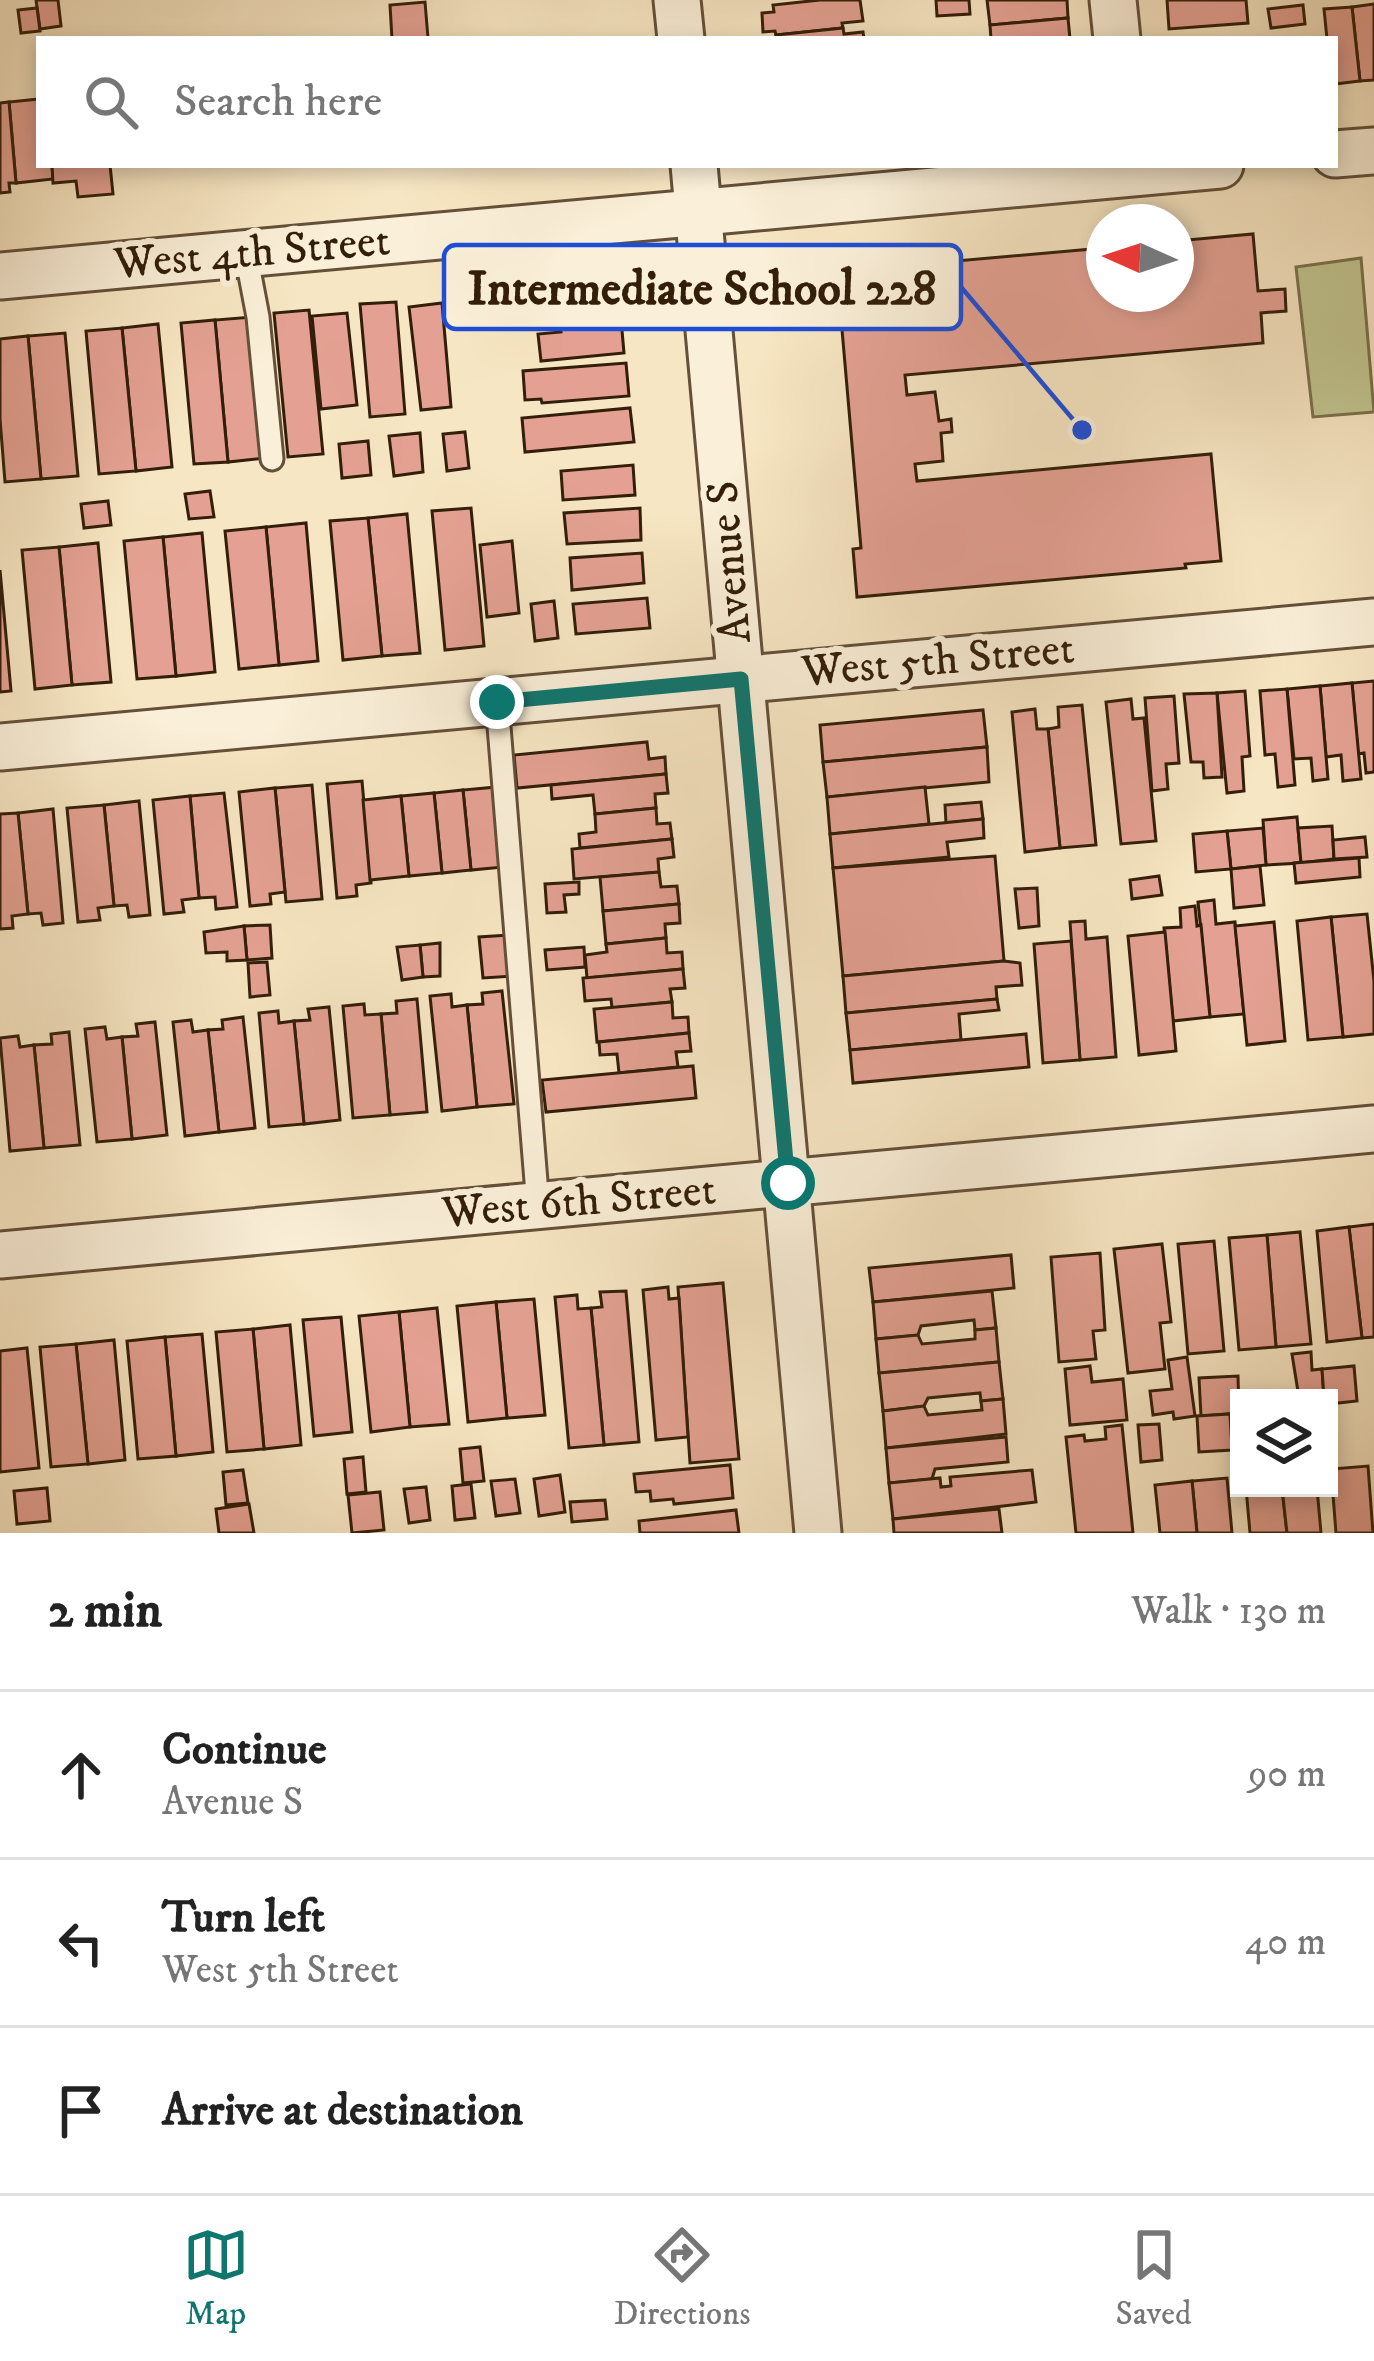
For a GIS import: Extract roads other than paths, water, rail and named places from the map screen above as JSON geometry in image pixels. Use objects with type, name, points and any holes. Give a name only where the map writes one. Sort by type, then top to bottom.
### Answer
[{"type":"street","points":[[677,0],[681,36]]},
{"type":"street","points":[[1113,0],[1117,36]]},
{"type":"street","points":[[1338,154],[1374,151]]},
{"type":"street","name":"Avenue S","points":[[694,168],[818,1533]]},
{"type":"street","name":"West 4th Street","points":[[0,276],[1131,169]]},
{"type":"street","name":"West 5th Street","points":[[0,747],[1374,622]]},
{"type":"street","name":"West 6th Street","points":[[0,1255],[1374,1130]]},
{"type":"lane","points":[[246,254],[258,317],[272,459]]},
{"type":"lane","points":[[497,702],[538,1206]]},
{"type":"place","name":"Intermediate School 228","points":[[1082,430]]}]
